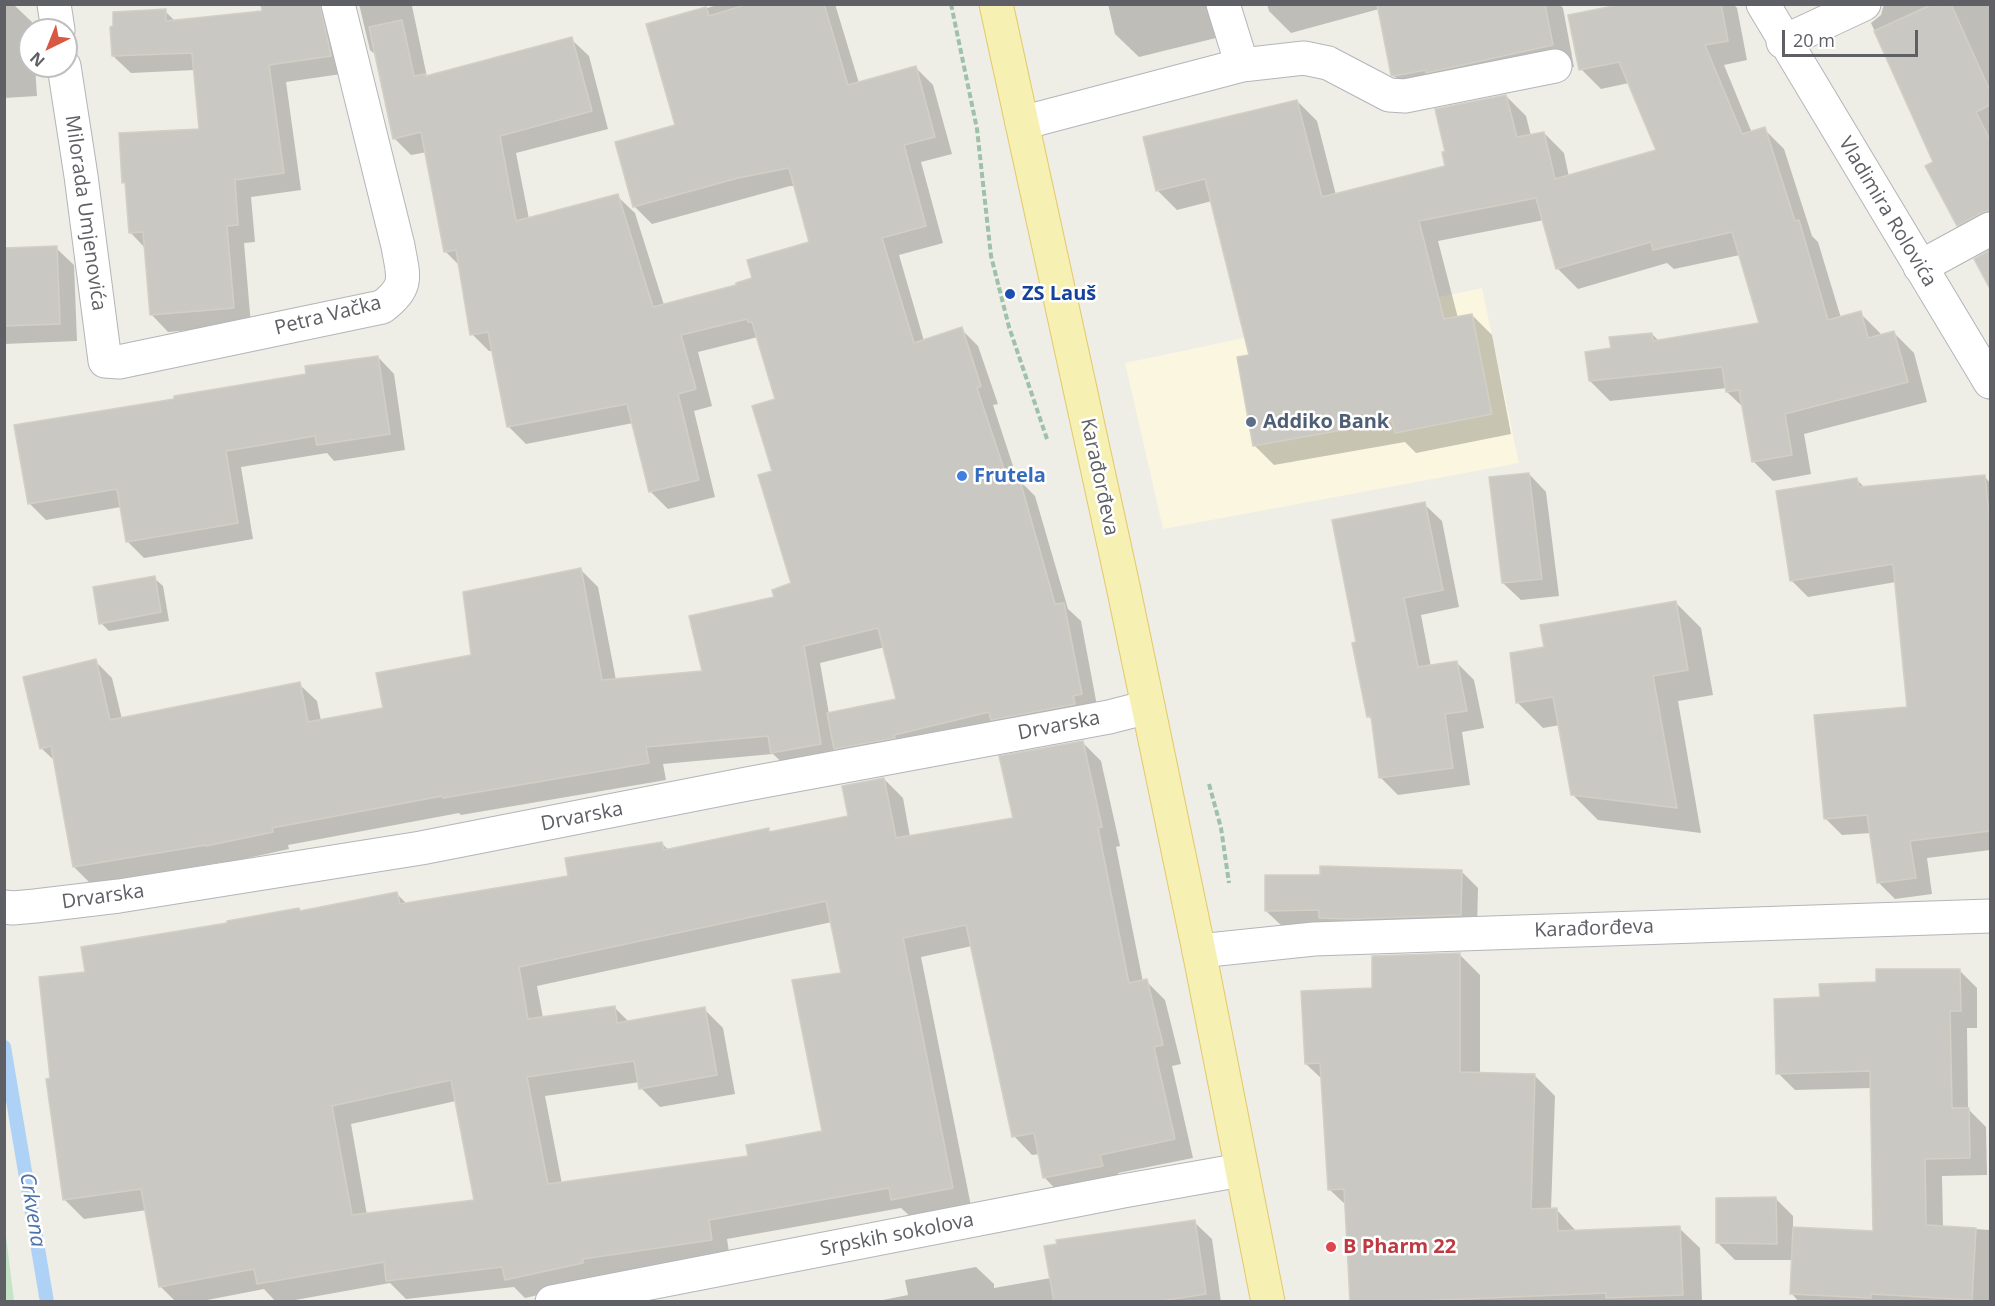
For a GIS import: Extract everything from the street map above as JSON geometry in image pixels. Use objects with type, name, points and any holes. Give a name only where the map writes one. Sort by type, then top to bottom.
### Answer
[{"type":"main road","name":"Karađorđeva","points":[[996,4],[1148,707],[1268,1302]]},
{"type":"street","name":"Petra Vačka","points":[[105,361],[118,362],[382,307],[397,296],[404,281],[398,246],[338,4]]},
{"type":"street","points":[[1223,4],[1242,65]]},
{"type":"street","name":"Vladimira Rolovića","points":[[1762,4],[1990,382]]},
{"type":"street","points":[[1784,42],[1864,4]]},
{"type":"street","points":[[1022,123],[1242,65],[1304,58],[1328,63],[1389,95],[1406,96],[1555,66]]},
{"type":"street","name":"Milorada Umjenovića","points":[[66,78],[105,361]]},
{"type":"street","points":[[1920,267],[1990,229]]},
{"type":"street","name":"Drvarska","points":[[8,907],[130,894],[421,848],[747,784],[1109,717],[1148,707]]},
{"type":"street","name":"Karađorđeva","points":[[1199,951],[1314,939],[1990,916]]},
{"type":"street","name":"Srpskih sokolova","points":[[552,1302],[1241,1170]]},
{"type":"path","points":[[951,4],[977,129],[991,256],[1009,327],[1047,439]]},
{"type":"shaded area","points":[[1482,288],[1519,463],[1163,529],[1125,363]]},
{"type":"green space","points":[[5,1229],[14,1301],[5,1301]]},
{"type":"building","points":[[261,4],[320,4],[331,56],[269,65],[284,173],[235,180],[238,225],[227,226],[234,308],[150,315],[143,232],[129,233],[125,182],[122,183],[119,133],[199,129],[192,53],[112,56],[110,27],[113,26],[113,12],[166,9],[166,21],[262,11]]},
{"type":"building","points":[[748,4],[824,4],[848,85],[916,66],[935,137],[904,145],[926,226],[882,238],[914,343],[962,327],[981,386],[977,388],[1008,481],[1019,477],[1055,604],[1064,603],[1082,694],[1073,696],[1075,704],[991,720],[989,712],[894,735],[895,738],[834,749],[827,713],[896,699],[878,628],[804,646],[821,744],[771,753],[768,736],[646,747],[649,763],[443,798],[442,796],[272,828],[273,832],[206,846],[73,867],[51,746],[40,749],[23,677],[96,659],[110,720],[300,682],[308,722],[383,708],[376,673],[471,655],[463,592],[581,568],[602,680],[702,671],[689,616],[774,597],[772,590],[791,583],[758,475],[772,471],[752,406],[775,399],[752,322],[748,322],[747,319],[681,335],[696,389],[678,394],[699,480],[649,492],[627,404],[507,427],[488,332],[470,335],[456,250],[444,252],[421,132],[393,139],[369,27],[402,20],[414,76],[425,74],[426,76],[572,37],[592,111],[500,136],[516,221],[618,194],[653,307],[736,285],[736,283],[752,278],[747,260],[809,242],[789,168],[738,178],[633,207],[615,142],[675,125],[646,24],[706,7],[709,16]]},
{"type":"building","points":[[1377,4],[1545,4],[1553,45],[1426,73],[1426,70],[1394,76],[1391,75]]},
{"type":"building","points":[[1623,4],[1721,4],[1728,41],[1705,45],[1742,134],[1765,127],[1795,221],[1799,220],[1828,320],[1861,311],[1868,338],[1894,331],[1908,382],[1785,414],[1792,455],[1752,462],[1739,390],[1726,392],[1722,367],[1589,381],[1585,352],[1611,348],[1609,337],[1652,333],[1653,341],[1759,323],[1732,232],[1653,250],[1651,242],[1556,269],[1536,198],[1419,221],[1444,319],[1472,314],[1492,414],[1395,433],[1392,421],[1253,446],[1237,357],[1249,355],[1205,179],[1156,191],[1143,137],[1297,100],[1322,197],[1445,166],[1442,152],[1445,152],[1435,109],[1506,95],[1517,137],[1544,132],[1555,179],[1656,150],[1619,62],[1579,70],[1568,15]]},
{"type":"building","points":[[1933,4],[1951,4],[1990,91],[1990,105],[1976,112],[1990,140],[1990,210],[1957,226],[1925,166],[1933,162],[1874,31]]},
{"type":"building","points":[[57,246],[60,324],[4,326],[4,248]]},
{"type":"building","points":[[1990,250],[1990,289],[1974,259]]},
{"type":"building","points":[[378,356],[390,434],[317,445],[315,436],[226,451],[238,523],[126,542],[117,489],[28,504],[14,425],[174,399],[174,396],[306,374],[305,366]]},
{"type":"building","points":[[1529,473],[1542,579],[1502,583],[1489,477]]},
{"type":"building","points":[[1985,475],[1990,526],[1990,831],[1910,841],[1916,878],[1877,883],[1867,815],[1824,819],[1814,715],[1907,707],[1893,564],[1790,581],[1776,491],[1857,478],[1859,487]]},
{"type":"building","points":[[1425,502],[1443,590],[1404,598],[1418,667],[1457,661],[1467,711],[1445,714],[1453,768],[1379,778],[1371,716],[1367,717],[1352,643],[1356,642],[1332,520]]},
{"type":"building","points":[[155,576],[161,612],[99,624],[93,587]]},
{"type":"building","points":[[1676,601],[1688,670],[1653,676],[1677,808],[1571,795],[1553,697],[1516,703],[1510,653],[1544,647],[1540,625]]},
{"type":"building","points":[[1083,741],[1102,827],[1098,828],[1129,983],[1147,979],[1163,1045],[1154,1047],[1175,1139],[1100,1155],[1103,1166],[1043,1178],[1034,1133],[1012,1137],[966,925],[903,938],[953,1188],[891,1200],[889,1188],[709,1220],[712,1240],[583,1259],[583,1263],[505,1280],[502,1267],[386,1281],[384,1262],[257,1284],[254,1269],[159,1287],[141,1189],[63,1200],[46,1079],[50,1078],[39,977],[85,972],[81,947],[227,923],[227,921],[299,908],[300,911],[397,892],[400,904],[568,876],[565,858],[662,842],[664,850],[769,828],[769,832],[848,816],[842,786],[884,778],[896,838],[1013,818],[999,756]],"holes":[[[826,901],[841,973],[792,980],[822,1131],[746,1145],[748,1156],[548,1184],[527,1077],[634,1061],[639,1089],[717,1075],[705,1007],[617,1023],[615,1006],[528,1019],[519,967]],[[451,1080],[474,1200],[352,1215],[332,1106]]]},
{"type":"building","points":[[1320,866],[1462,870],[1461,915],[1350,919],[1319,918],[1319,910],[1265,911],[1265,875],[1320,875]]},
{"type":"building","points":[[1460,953],[1460,1072],[1535,1074],[1531,1209],[1557,1208],[1558,1231],[1680,1226],[1683,1295],[1606,1298],[1606,1293],[1350,1302],[1344,1189],[1328,1190],[1320,1063],[1305,1064],[1301,991],[1372,988],[1372,956]]},
{"type":"building","points":[[1876,969],[1960,969],[1961,1011],[1950,1011],[1952,1108],[1969,1108],[1970,1158],[1925,1159],[1926,1225],[1976,1228],[1972,1300],[1871,1294],[1871,1298],[1790,1294],[1793,1227],[1873,1231],[1870,1071],[1776,1074],[1774,999],[1820,997],[1819,984],[1876,982]]},
{"type":"building","points":[[1776,1197],[1777,1244],[1716,1243],[1716,1198]]},
{"type":"building","points":[[1195,1220],[1206,1294],[1154,1302],[1054,1302],[1044,1246],[1057,1244],[1056,1240]]},
{"type":"waterway","name":"Crkvena","points":[[4,1047],[47,1302]]},
{"type":"place","name":"ZS Lauš","points":[[1010,294]]},
{"type":"place","name":"Addiko Bank","points":[[1251,422]]},
{"type":"place","name":"Frutela","points":[[962,476]]},
{"type":"place","name":"B Pharm 22","points":[[1331,1247]]}]
